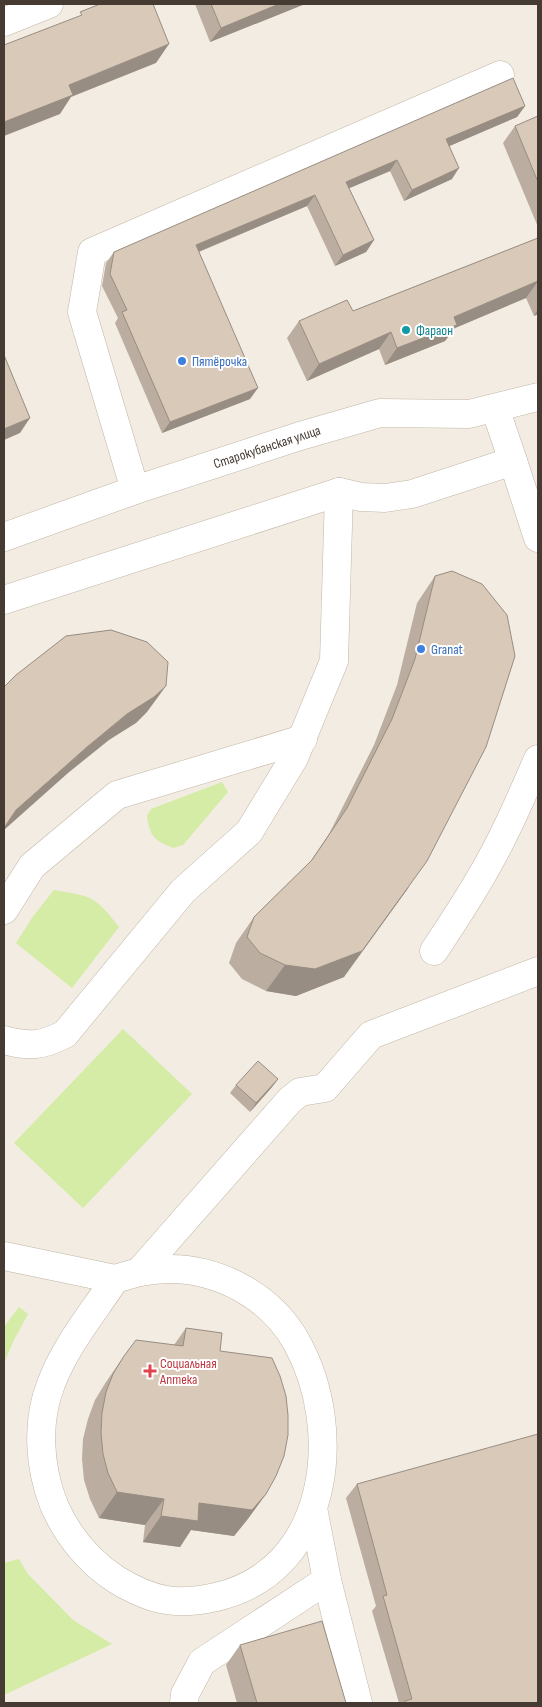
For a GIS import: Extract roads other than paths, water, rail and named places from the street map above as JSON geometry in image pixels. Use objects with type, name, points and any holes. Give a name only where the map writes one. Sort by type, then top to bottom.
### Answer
[{"type":"street","points":[[4,22],[49,4]]},
{"type":"street","points":[[135,490],[82,312],[92,252],[500,75]]},
{"type":"street","name":"Старокубанская улица","points":[[4,537],[135,490],[380,412],[469,414],[538,397]]},
{"type":"street","points":[[496,408],[538,538]]},
{"type":"street","points":[[4,600],[339,492],[361,497],[385,498],[412,494],[513,461]]},
{"type":"street","points":[[4,1040],[19,1044],[35,1045],[51,1041],[65,1034],[183,891],[249,832],[294,758],[334,661],[339,492]]},
{"type":"street","points":[[4,910],[32,866],[116,795],[302,739]]},
{"type":"street","points":[[434,951],[464,906],[491,859],[516,811],[538,759]]},
{"type":"street","points":[[4,1256],[127,1276],[167,1269],[194,1271],[220,1278],[244,1289],[263,1302],[280,1318],[294,1337],[305,1358],[321,1410],[324,1442],[323,1464],[320,1487],[314,1508],[304,1531],[289,1552],[271,1571],[250,1585],[227,1594],[203,1600],[179,1602],[155,1599],[128,1587],[88,1557],[72,1537],[59,1516],[49,1492],[43,1466],[41,1439],[43,1412],[50,1385],[61,1361],[127,1276],[290,1100],[300,1092],[324,1088],[372,1035],[538,971]]},
{"type":"street","points":[[314,1508],[327,1580],[358,1703]]},
{"type":"street","points":[[184,1703],[185,1694],[202,1662],[327,1580]]},
{"type":"place","name":"Фараон","points":[[406,330]]},
{"type":"place","name":"Пятёрочка","points":[[182,361]]},
{"type":"place","name":"Granat","points":[[421,649]]},
{"type":"place","name":"Социальная Аптека","points":[[150,1371]]}]
